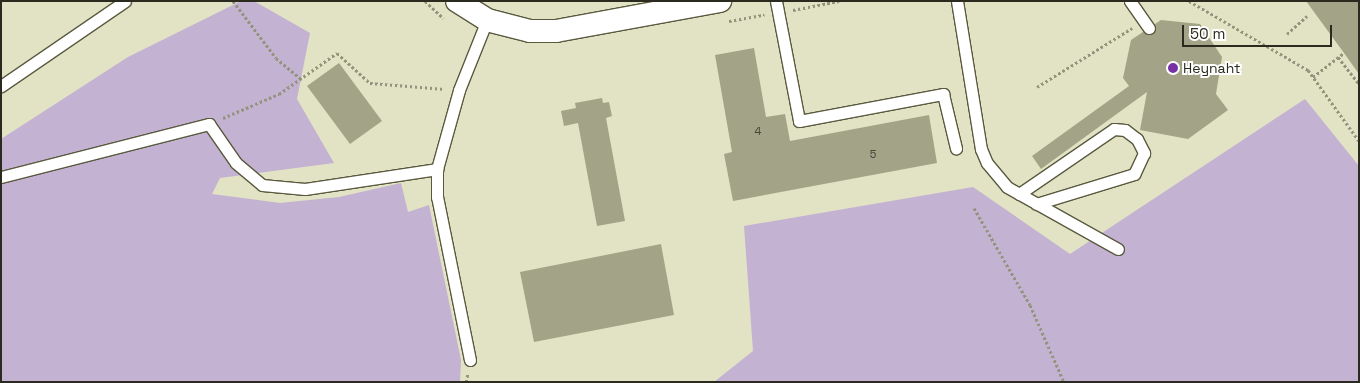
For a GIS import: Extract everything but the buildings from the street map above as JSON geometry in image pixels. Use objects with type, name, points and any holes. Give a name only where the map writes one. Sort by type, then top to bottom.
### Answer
[{"type":"street","points":[[457,1],[487,20],[530,31],[556,31],[720,1]]},
{"type":"lane","points":[[1,86],[125,1]]},
{"type":"lane","points":[[776,1],[799,121],[943,94],[956,148]]},
{"type":"lane","points":[[957,1],[981,149],[987,163],[1007,188],[1118,249]]},
{"type":"lane","points":[[1130,1],[1146,24]]},
{"type":"lane","points":[[470,360],[437,197],[437,169],[459,90],[487,20]]},
{"type":"lane","points":[[1,177],[209,124],[236,163],[262,185],[305,189],[437,169]]},
{"type":"lane","points":[[1019,194],[1114,129],[1125,130],[1137,139],[1144,153],[1134,174],[1036,204]]},
{"type":"path","points":[[234,1],[276,58],[302,79]]},
{"type":"path","points":[[1189,1],[1308,70],[1359,141]]},
{"type":"path","points":[[1287,34],[1307,16]]},
{"type":"path","points":[[1037,88],[1146,24]]},
{"type":"path","points":[[209,124],[279,94],[337,53],[370,84],[459,90]]},
{"type":"path","points":[[1313,77],[1344,53]]},
{"type":"path","points":[[1338,57],[1359,84]]},
{"type":"path","points":[[974,208],[1030,305],[1064,382]]},
{"type":"shaded area","points":[[241,1],[254,1],[310,33],[297,99],[334,163],[220,178],[212,194],[280,203],[339,197],[401,183],[408,212],[429,205],[461,360],[460,382],[1,382],[1,139],[128,57]]},
{"type":"shaded area","points":[[1305,99],[1359,166],[1359,382],[714,382],[753,351],[744,226],[973,187],[1070,254]]},
{"type":"place","name":"Heynaht","points":[[1173,68]]}]
